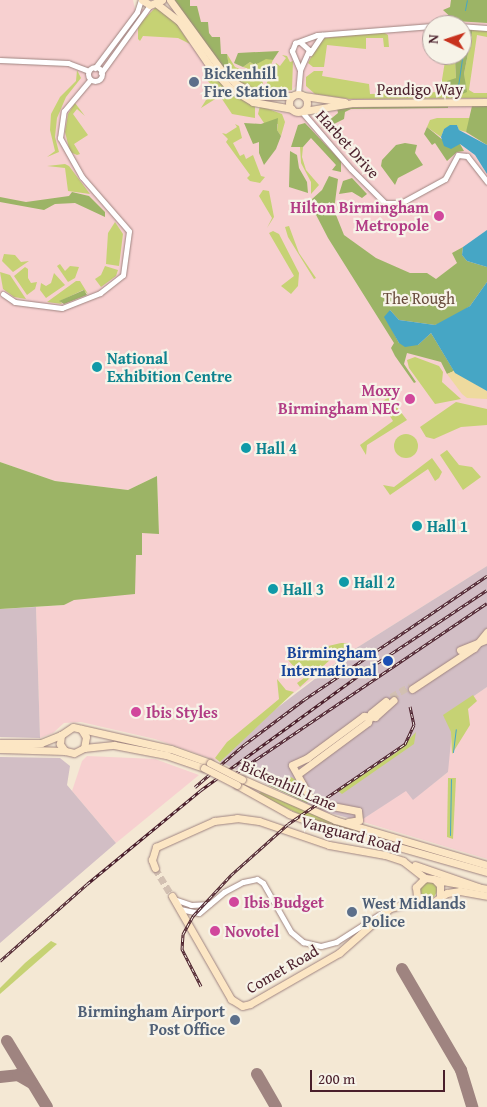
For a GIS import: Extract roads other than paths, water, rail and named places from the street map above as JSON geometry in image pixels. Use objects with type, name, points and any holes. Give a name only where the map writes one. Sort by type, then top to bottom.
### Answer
[{"type":"street","points":[[0,60],[68,63],[89,71],[95,68],[137,12],[142,0],[156,3],[178,21],[209,65],[230,88],[253,102],[303,111],[308,104],[298,95]]},
{"type":"street","name":"Pendigo Way","points":[[170,0],[222,70],[235,83],[258,96],[298,95],[353,103]]},
{"type":"street","points":[[3,294],[15,302],[62,308],[100,293],[123,275],[129,231],[82,177],[60,138],[62,117],[68,102],[90,80],[98,80],[101,73],[156,3]]},
{"type":"street","points":[[300,70],[292,51],[293,45],[313,35],[322,36],[422,27]]},
{"type":"street","points":[[472,27],[487,28]]},
{"type":"street","points":[[291,109],[289,104],[298,95],[300,70],[322,36]]},
{"type":"street","points":[[300,42],[308,48],[309,54]]},
{"type":"street","points":[[95,68],[101,73]]},
{"type":"street","points":[[89,71],[90,80]]},
{"type":"street","name":"Pendigo Way","points":[[303,111],[353,103],[487,102]]},
{"type":"street","name":"Harbet Drive","points":[[303,111],[351,169],[385,203],[401,203],[445,180],[458,155],[467,156],[487,182]]},
{"type":"street","points":[[480,642],[487,632]]},
{"type":"street","points":[[411,687],[487,639]]},
{"type":"street","points":[[370,717],[364,716],[292,765],[294,772],[301,772],[368,722],[370,717],[371,713],[393,698]]},
{"type":"street","points":[[0,743],[41,743],[61,735],[70,728],[81,729],[86,737],[82,750],[0,749]]},
{"type":"street","name":"Bickenhill Lane","points":[[81,729],[171,749],[240,782],[252,784],[335,820],[487,865]]},
{"type":"street","points":[[61,735],[60,744],[66,751]]},
{"type":"street","name":"Bickenhill Lane","points":[[82,750],[114,746],[166,755],[207,766]]},
{"type":"street","points":[[301,760],[301,772],[309,796],[317,802],[354,808],[360,814],[354,823],[335,820]]},
{"type":"street","name":"Bickenhill Lane","points":[[240,782],[244,789],[289,814],[314,823],[487,872]]},
{"type":"street","name":"Vanguard Road","points":[[155,868],[152,860],[156,847],[214,821],[237,818],[259,821],[329,845],[403,861],[425,878]]},
{"type":"street","points":[[403,861],[478,888]]},
{"type":"street","points":[[420,901],[416,886],[425,878],[487,889]]},
{"type":"street","points":[[437,880],[442,890],[440,897]]},
{"type":"street","points":[[180,909],[199,914],[210,904],[243,882],[261,881],[291,932],[309,945],[328,946],[390,908],[420,901],[432,903],[440,897],[460,891],[487,896]]},
{"type":"street","points":[[173,898],[191,905],[210,904]]},
{"type":"street","name":"Comet Road","points":[[173,898],[231,998],[242,1006],[250,1004],[339,952],[390,908]]},
{"type":"water","points":[[450,125],[457,125],[459,130],[487,145],[487,174],[475,155],[460,144],[451,149],[444,146],[441,137],[444,129]]},
{"type":"water","points":[[487,230],[487,267],[467,261],[462,255],[463,247]]},
{"type":"water","points":[[487,282],[487,391],[455,373],[431,333],[418,345],[405,347],[399,343],[384,317],[390,310],[399,320],[435,325],[470,306]]},
{"type":"waterway","points":[[465,10],[467,0]]},
{"type":"waterway","points":[[457,93],[461,65]]},
{"type":"waterway","points":[[453,752],[456,729]]},
{"type":"waterway","points":[[450,835],[451,779]]},
{"type":"tunnel","points":[[391,697],[410,686]]},
{"type":"tunnel","points":[[155,868],[172,896]]},
{"type":"railway","points":[[195,787],[245,744],[305,699],[487,576]]},
{"type":"railway","points":[[0,961],[87,884],[201,790],[365,671],[487,590]]},
{"type":"railway","points":[[230,777],[487,603]]},
{"type":"railway","points":[[201,986],[182,949],[183,934],[193,916],[231,875],[288,824],[405,744],[414,725],[410,706]]},
{"type":"place","name":"Bickenhill Fire Station","points":[[194,82]]},
{"type":"place","name":"Hilton Birmingham Metropole","points":[[439,216]]},
{"type":"place","name":"National Exhibition Centre","points":[[97,367]]},
{"type":"place","name":"Moxy Birmingham NEC","points":[[410,399]]},
{"type":"place","name":"Hall 4","points":[[246,448]]},
{"type":"place","name":"Hall 1","points":[[417,526]]},
{"type":"place","name":"Hall 2","points":[[344,582]]},
{"type":"place","name":"Hall 3","points":[[273,589]]},
{"type":"place","name":"Birmingham International","points":[[388,661]]},
{"type":"place","name":"Ibis Styles","points":[[136,712]]},
{"type":"place","name":"Ibis Budget","points":[[234,902]]},
{"type":"place","name":"West Midlands Police","points":[[352,912]]},
{"type":"place","name":"Novotel","points":[[215,931]]},
{"type":"place","name":"Birmingham Airport Post Office","points":[[235,1020]]},
{"type":"park label","name":"The Rough","points":[[419,298]]}]
